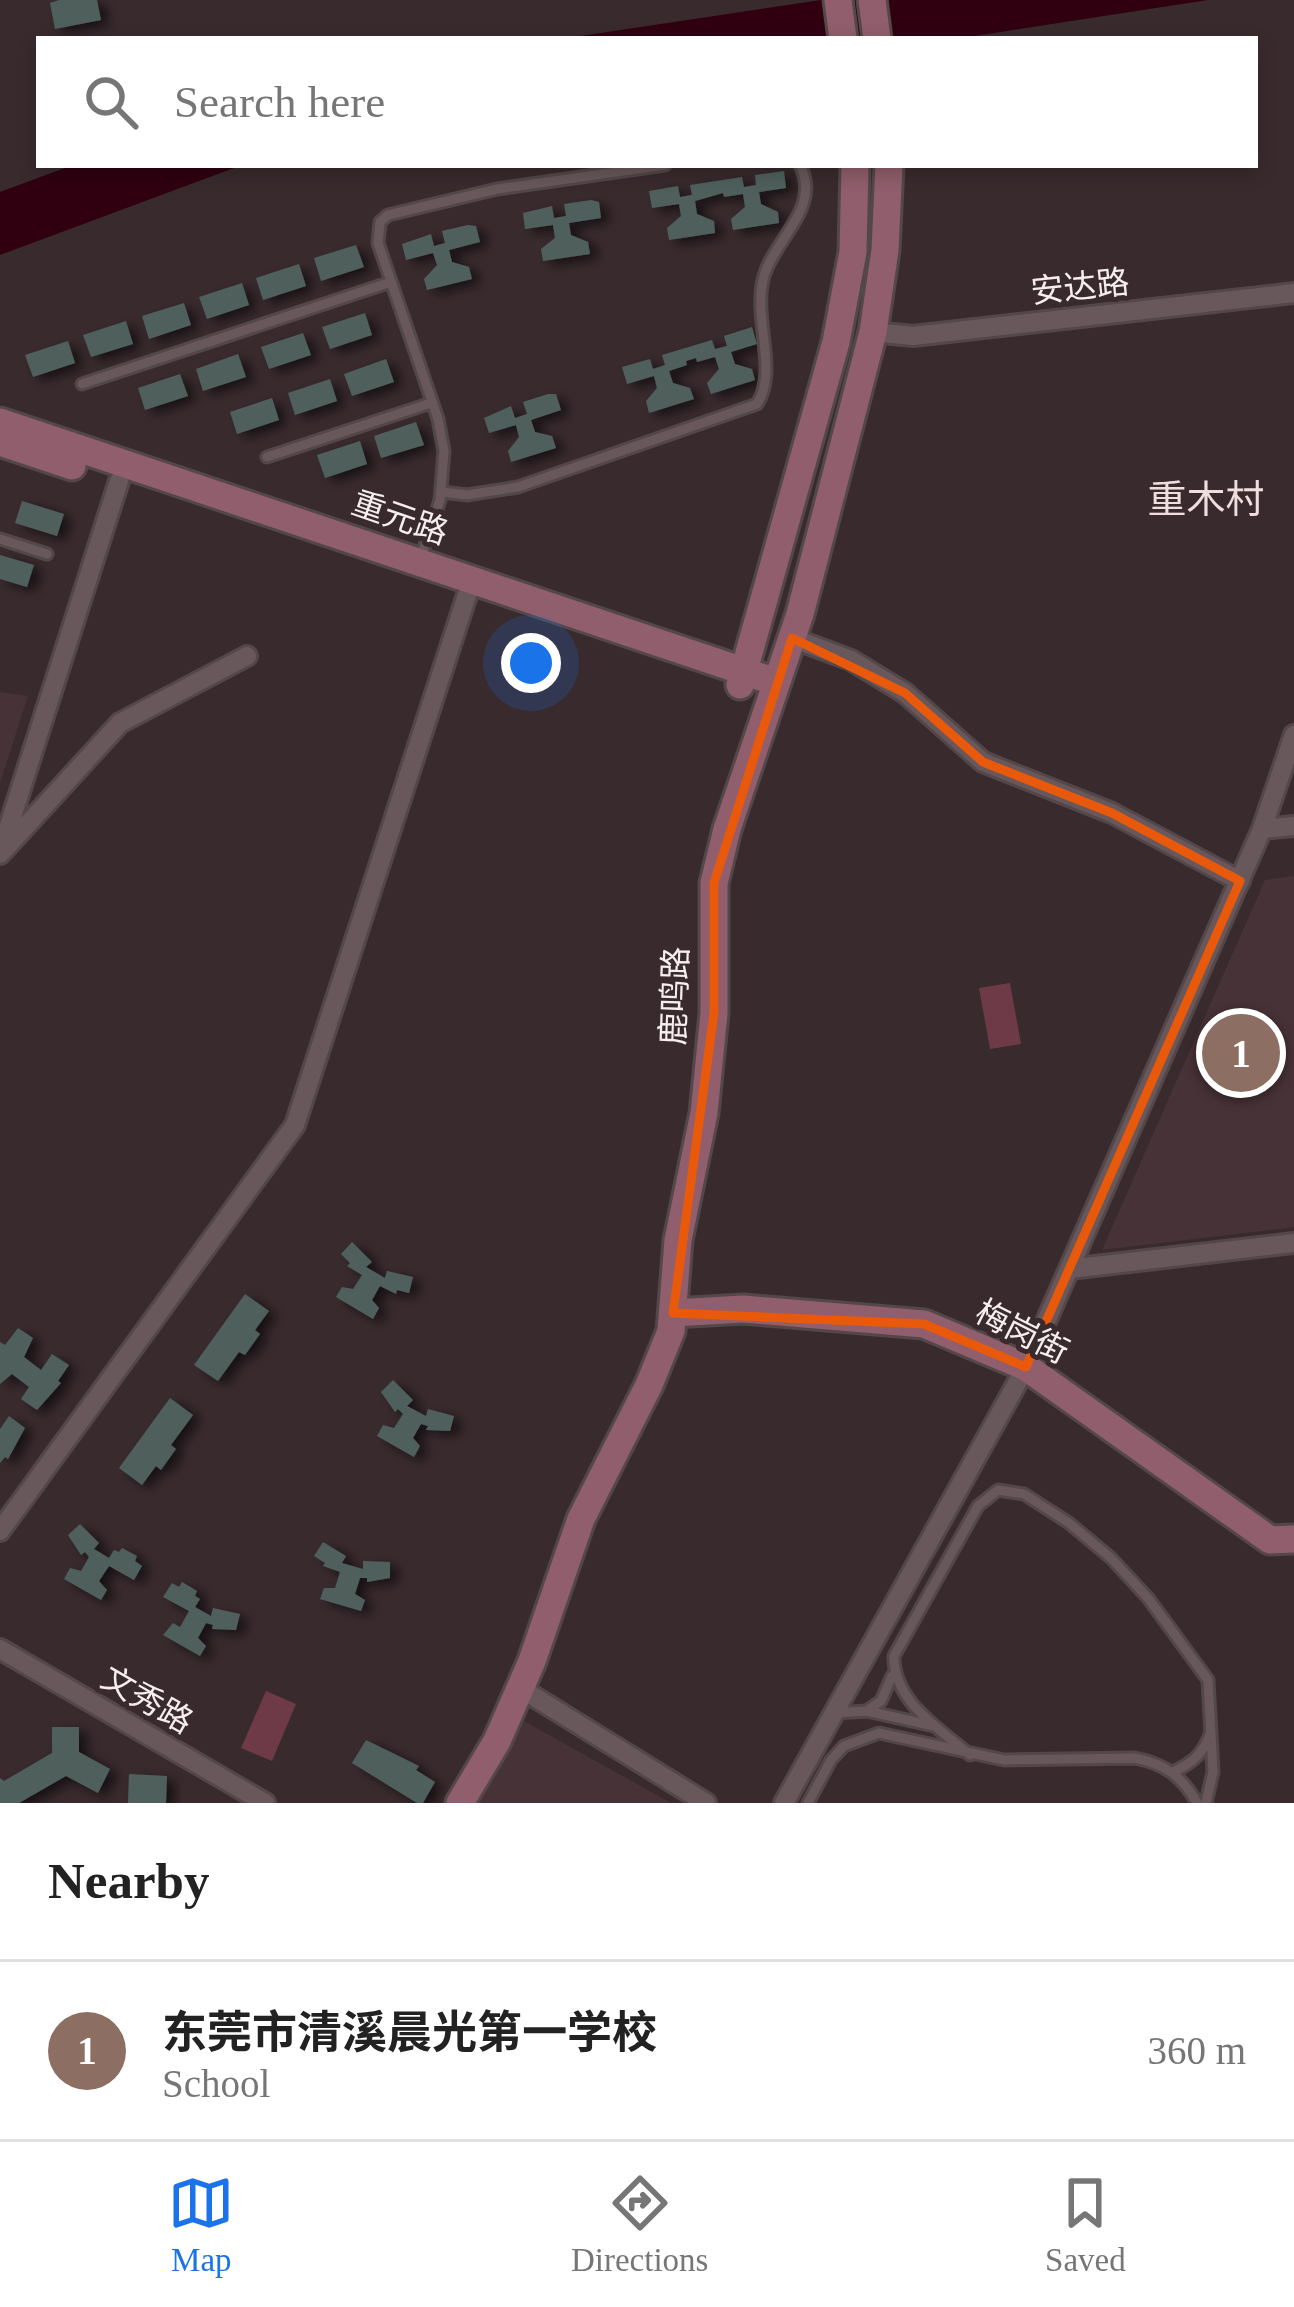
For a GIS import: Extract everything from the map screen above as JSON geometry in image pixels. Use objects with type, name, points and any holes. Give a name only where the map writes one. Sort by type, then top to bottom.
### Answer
[{"type":"street","points":[[838,0],[843,36]]},
{"type":"street","points":[[872,0],[877,36]]},
{"type":"street","points":[[742,678],[836,342],[853,252],[855,168]]},
{"type":"street","name":"鹿鸣路","points":[[460,1803],[497,1741],[581,1519],[649,1385],[671,1330],[678,1240],[704,1113],[714,1013],[714,883],[727,829],[792,638],[873,332],[885,250],[889,168]]},
{"type":"street","name":"安达路","points":[[873,332],[913,336],[1294,293]]},
{"type":"street","name":"重元路","points":[[0,422],[420,562],[774,689]]},
{"type":"street","name":"重元路","points":[[0,442],[467,596],[742,678]]},
{"type":"street","points":[[0,854],[118,481]]},
{"type":"street","points":[[0,1531],[295,1125],[467,596]]},
{"type":"street","points":[[792,638],[851,660],[905,693],[983,763],[1112,813],[1240,880]]},
{"type":"street","points":[[0,854],[121,723],[248,656]]},
{"type":"street","points":[[784,1803],[1026,1367],[1262,829],[1294,735]]},
{"type":"street","points":[[1262,829],[1294,826]]},
{"type":"street","points":[[1069,1269],[1294,1243]]},
{"type":"street","name":"梅岗街","points":[[673,1313],[743,1309],[924,1324],[1026,1367],[1270,1540],[1294,1539]]},
{"type":"street","name":"文秀路","points":[[0,1649],[265,1803]]},
{"type":"street","points":[[520,1688],[706,1803]]},
{"type":"lane","points":[[420,562],[442,492],[445,451],[377,232],[388,215],[518,186],[644,168]]},
{"type":"lane","points":[[442,492],[493,494],[757,404],[767,379],[760,293],[769,262],[801,213],[806,182],[801,168]]},
{"type":"lane","points":[[82,384],[391,282]]},
{"type":"lane","points":[[267,457],[431,403]]},
{"type":"lane","points":[[0,539],[47,554]]},
{"type":"lane","points":[[867,1711],[881,1701],[899,1641],[978,1506],[986,1496],[1011,1489],[1069,1523],[1111,1558],[1148,1598],[1208,1680],[1214,1772],[1207,1803]]},
{"type":"lane","points":[[893,1671],[907,1698],[970,1755]]},
{"type":"lane","points":[[833,1713],[867,1711],[938,1727]]},
{"type":"lane","points":[[1173,1772],[1191,1764],[1204,1750],[1211,1732]]},
{"type":"lane","points":[[808,1803],[831,1760],[860,1737],[898,1734],[970,1755],[1038,1761],[1135,1758],[1173,1772],[1197,1803]]},
{"type":"highlighted area","points":[[792,638],[905,693],[983,762],[1112,813],[1240,881],[1026,1367],[924,1324],[673,1313],[714,1013],[714,883]]},
{"type":"shaded area","points":[[821,0],[1208,0],[974,36],[581,36]]},
{"type":"shaded area","points":[[65,168],[234,168],[0,255],[0,192]]},
{"type":"shaded area","points":[[0,692],[28,696],[0,783]]},
{"type":"shaded area","points":[[1294,876],[1294,1227],[1102,1250],[1265,880]]},
{"type":"shaded area","points":[[1010,983],[1021,1044],[990,1049],[979,988]]},
{"type":"shaded area","points":[[266,1691],[296,1704],[272,1761],[241,1748]]},
{"type":"shaded area","points":[[522,1720],[671,1803],[477,1803]]},
{"type":"building","points":[[97,0],[101,20],[55,29],[50,3]]},
{"type":"building","points":[[784,171],[786,188],[759,192],[761,204],[778,212],[779,223],[733,230],[731,219],[745,207],[743,194],[724,197],[723,193],[695,201],[697,214],[714,221],[715,233],[669,240],[667,228],[681,216],[679,204],[652,208],[649,191],[678,186],[680,197],[692,195],[690,185],[742,177],[744,187],[756,185],[755,175]]},
{"type":"building","points":[[599,202],[601,218],[569,223],[571,235],[588,242],[590,254],[543,261],[541,249],[555,238],[553,225],[525,229],[523,213],[552,206],[554,218],[566,216],[564,204]]},
{"type":"building","points":[[476,226],[480,242],[449,250],[452,262],[469,267],[472,279],[427,290],[424,279],[437,265],[433,253],[406,260],[402,244],[431,234],[434,246],[445,243],[442,231]]},
{"type":"building","points":[[356,245],[364,267],[321,281],[314,258]]},
{"type":"building","points":[[299,264],[306,286],[263,300],[256,278]]},
{"type":"building","points":[[242,283],[249,305],[207,319],[199,297]]},
{"type":"building","points":[[184,303],[191,325],[149,339],[142,316]]},
{"type":"building","points":[[365,313],[372,335],[330,349],[322,327]]},
{"type":"building","points":[[126,321],[133,344],[91,357],[83,335]]},
{"type":"building","points":[[752,327],[757,344],[731,352],[735,364],[752,369],[755,380],[711,394],[707,383],[719,369],[715,357],[686,361],[687,365],[669,371],[673,383],[690,388],[694,399],[649,413],[646,401],[657,388],[654,376],[627,384],[622,367],[650,359],[653,369],[665,365],[662,355],[712,340],[715,349],[727,346],[724,336]]},
{"type":"building","points":[[303,333],[311,355],[269,369],[261,347]]},
{"type":"building","points":[[68,341],[75,363],[33,377],[25,355]]},
{"type":"building","points":[[238,354],[246,377],[203,391],[196,369]]},
{"type":"building","points":[[386,359],[394,382],[352,396],[344,374]]},
{"type":"building","points":[[180,374],[188,396],[145,410],[138,388]]},
{"type":"building","points":[[330,379],[337,401],[295,415],[288,393]]},
{"type":"building","points":[[556,394],[561,410],[531,420],[535,432],[552,436],[556,448],[511,462],[508,451],[519,437],[516,425],[489,433],[484,418],[511,406],[515,418],[527,414],[523,402]]},
{"type":"building","points":[[272,398],[279,420],[237,434],[230,412]]},
{"type":"building","points":[[416,422],[424,445],[381,458],[374,436]]},
{"type":"building","points":[[360,441],[367,464],[325,478],[317,455]]},
{"type":"building","points":[[22,501],[64,514],[57,536],[15,523]]},
{"type":"building","points":[[0,555],[34,565],[27,587],[0,579]]},
{"type":"building","points":[[352,1242],[372,1262],[366,1267],[385,1278],[387,1271],[413,1277],[409,1293],[397,1290],[396,1294],[380,1286],[372,1300],[379,1308],[373,1319],[336,1297],[342,1287],[353,1289],[362,1275],[347,1266],[350,1263],[341,1254]]},
{"type":"building","points":[[245,1294],[269,1311],[245,1355],[239,1352],[218,1381],[194,1365]]},
{"type":"building","points":[[18,1328],[33,1338],[24,1357],[41,1370],[52,1354],[69,1365],[61,1383],[37,1410],[21,1399],[29,1387],[12,1374],[0,1384],[0,1342],[5,1345]]},
{"type":"building","points":[[393,1380],[413,1400],[407,1406],[426,1416],[428,1409],[454,1416],[450,1431],[426,1430],[428,1426],[421,1424],[413,1438],[420,1446],[414,1457],[377,1436],[383,1425],[394,1428],[403,1414],[398,1409],[395,1412],[381,1392]]},
{"type":"building","points":[[170,1398],[193,1415],[171,1445],[176,1449],[161,1470],[156,1466],[142,1485],[119,1468]]},
{"type":"building","points":[[9,1416],[25,1428],[8,1459],[0,1463],[0,1429]]},
{"type":"building","points":[[80,1524],[99,1543],[94,1549],[109,1558],[122,1548],[137,1556],[135,1561],[142,1566],[134,1580],[109,1566],[99,1581],[107,1590],[101,1600],[64,1579],[70,1568],[81,1571],[89,1557],[85,1552],[81,1555],[68,1535]]},
{"type":"building","points":[[323,1542],[346,1556],[342,1563],[363,1569],[363,1561],[390,1562],[390,1578],[367,1582],[360,1578],[355,1594],[365,1600],[361,1611],[320,1599],[324,1588],[335,1588],[340,1572],[323,1566],[314,1556]]},
{"type":"building","points":[[182,1582],[197,1591],[195,1596],[200,1599],[195,1607],[211,1616],[213,1608],[240,1614],[236,1630],[212,1629],[206,1623],[198,1638],[206,1646],[200,1656],[163,1635],[173,1623],[180,1627],[189,1611],[163,1597],[172,1583],[179,1587]]},
{"type":"building","points":[[52,1727],[79,1727],[79,1752],[110,1769],[98,1793],[66,1776],[19,1803],[0,1803],[0,1778],[4,1781],[52,1753]]},
{"type":"building","points":[[366,1740],[419,1766],[416,1770],[435,1782],[423,1803],[352,1763]]},
{"type":"building","points":[[129,1774],[167,1776],[166,1803],[128,1803]]},
{"type":"place","name":"东莞市清溪晨光第一学校","points":[[1241,1053]]},
{"type":"district","name":"重木村","points":[[1206,499]]}]
